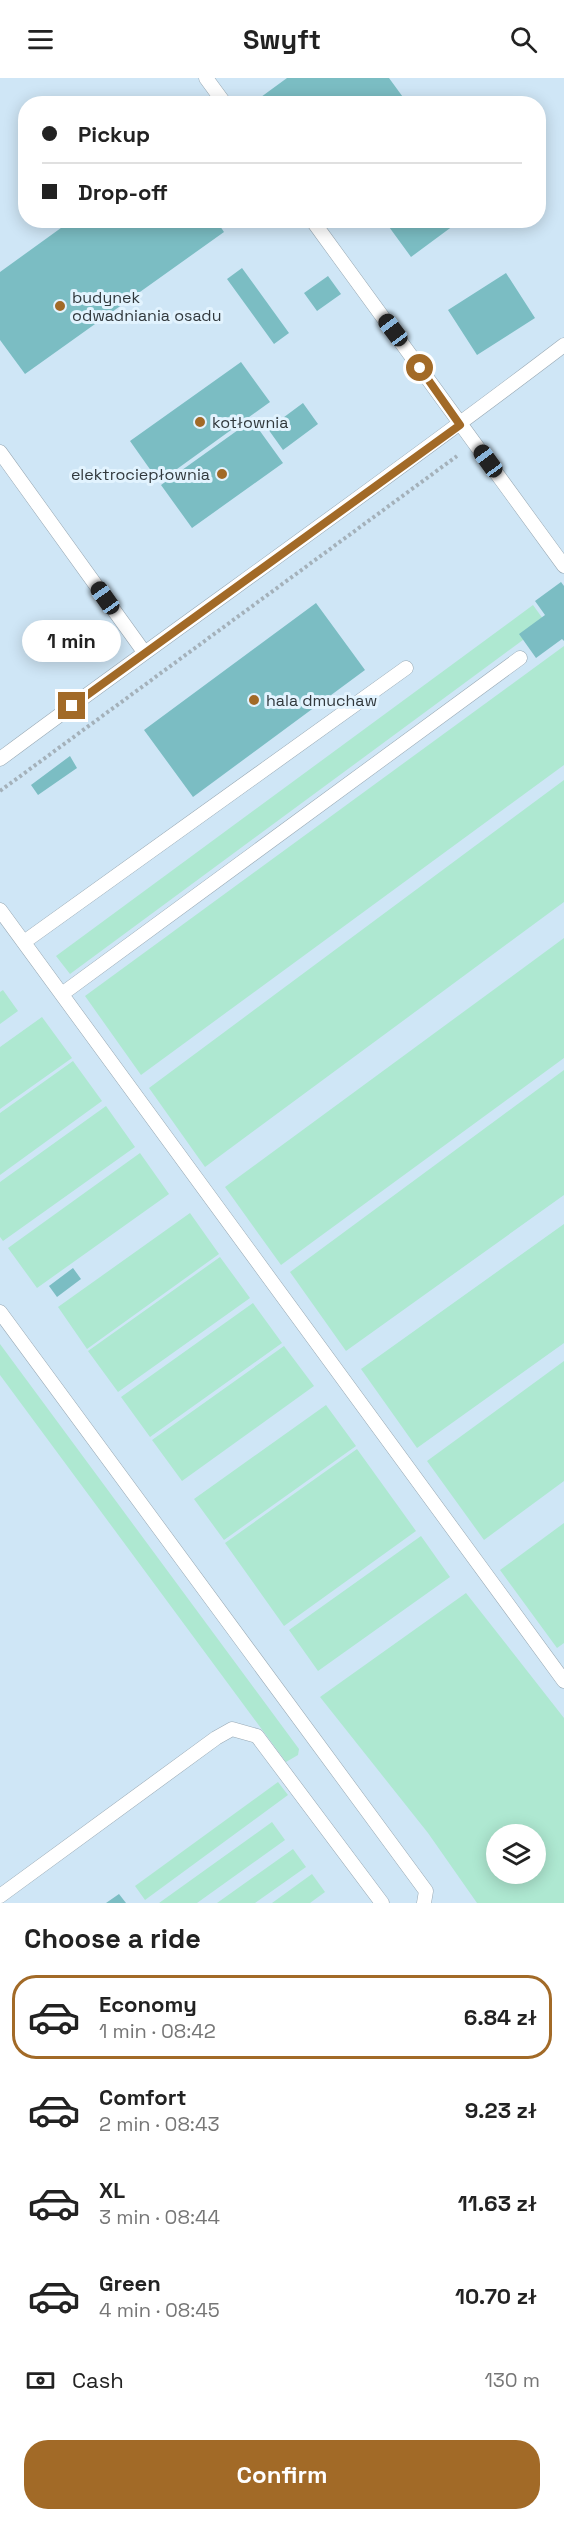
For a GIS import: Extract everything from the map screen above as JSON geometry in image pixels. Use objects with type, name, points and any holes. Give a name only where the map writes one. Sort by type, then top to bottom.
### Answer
[{"type":"lane","points":[[206,78],[219,96]]},
{"type":"lane","points":[[318,228],[564,566]]},
{"type":"lane","points":[[0,759],[144,652],[460,425],[564,345]]},
{"type":"lane","points":[[0,452],[144,652]]},
{"type":"lane","points":[[62,994],[520,658]]},
{"type":"lane","points":[[24,942],[406,668]]},
{"type":"lane","points":[[0,910],[564,1681]]},
{"type":"lane","points":[[0,1312],[426,1891],[423,1903]]},
{"type":"lane","points":[[0,1896],[216,1738],[232,1729],[257,1736],[382,1903]]},
{"type":"path","points":[[0,791],[475,443]]},
{"type":"shaded area","points":[[0,78],[564,78],[564,1903],[0,1903]]},
{"type":"shaded area","points":[[533,605],[546,623],[70,974],[56,956]]},
{"type":"shaded area","points":[[564,646],[564,765],[141,1075],[85,996]]},
{"type":"shaded area","points":[[564,780],[564,902],[205,1167],[149,1088]]},
{"type":"shaded area","points":[[564,938],[564,1058],[281,1265],[225,1187]]},
{"type":"shaded area","points":[[3,990],[18,1011],[0,1024],[0,992]]},
{"type":"shaded area","points":[[42,1017],[72,1058],[0,1109],[0,1047]]},
{"type":"shaded area","points":[[73,1061],[102,1101],[0,1175],[0,1113]]},
{"type":"shaded area","points":[[564,1070],[564,1195],[346,1351],[290,1272]]},
{"type":"shaded area","points":[[106,1106],[135,1147],[3,1241],[0,1237],[0,1182]]},
{"type":"shaded area","points":[[140,1153],[169,1194],[37,1288],[8,1248]]},
{"type":"shaded area","points":[[190,1213],[219,1254],[87,1349],[58,1307]]},
{"type":"shaded area","points":[[564,1224],[564,1343],[417,1448],[361,1369]]},
{"type":"shaded area","points":[[220,1257],[250,1298],[118,1392],[88,1351]]},
{"type":"shaded area","points":[[253,1303],[282,1343],[150,1437],[121,1397]]},
{"type":"shaded area","points":[[0,1344],[299,1749],[298,1755],[286,1762],[0,1375]]},
{"type":"shaded area","points":[[284,1346],[314,1386],[182,1481],[152,1440]]},
{"type":"shaded area","points":[[564,1361],[564,1481],[484,1540],[427,1461]]},
{"type":"shaded area","points":[[326,1405],[356,1446],[224,1540],[194,1499]]},
{"type":"shaded area","points":[[357,1449],[416,1531],[284,1626],[225,1543]]},
{"type":"shaded area","points":[[564,1523],[564,1643],[557,1648],[500,1570]]},
{"type":"shaded area","points":[[421,1536],[450,1577],[318,1671],[289,1630]]},
{"type":"shaded area","points":[[466,1593],[564,1718],[564,1903],[477,1903],[428,1833],[320,1697]]},
{"type":"shaded area","points":[[278,1782],[288,1795],[145,1900],[135,1886]]},
{"type":"shaded area","points":[[272,1822],[285,1840],[197,1903],[159,1903]]},
{"type":"shaded area","points":[[293,1849],[306,1867],[255,1903],[217,1903]]},
{"type":"shaded area","points":[[312,1874],[325,1892],[310,1903],[272,1903]]},
{"type":"building","points":[[287,78],[389,78],[402,96],[262,96]]},
{"type":"building","name":"budynek odwadniania osadu","points":[[61,228],[221,228],[224,232],[25,374],[0,340],[0,272]]},
{"type":"building","points":[[390,228],[450,228],[411,257]]},
{"type":"building","points":[[242,268],[289,333],[274,344],[227,279]]},
{"type":"building","points":[[506,273],[535,318],[477,355],[448,310]]},
{"type":"building","points":[[328,276],[341,294],[317,311],[304,293]]},
{"type":"building","name":"kotłownia","points":[[241,362],[270,402],[159,482],[130,441]]},
{"type":"building","points":[[303,403],[318,424],[283,450],[268,429]]},
{"type":"building","name":"elektrociepłownia","points":[[252,420],[283,463],[192,528],[161,485]]},
{"type":"building","points":[[561,582],[564,586],[564,641],[562,639],[536,658],[519,634],[545,615],[535,601]]},
{"type":"building","name":"hala dmuchaw","points":[[316,603],[365,670],[193,797],[144,730]]},
{"type":"building","points":[[70,756],[77,768],[38,795],[31,785]]},
{"type":"building","points":[[73,1268],[81,1279],[57,1297],[49,1286]]},
{"type":"building","points":[[119,1894],[126,1903],[106,1903]]},
{"type":"place","name":"budynek odwadniania osadu","points":[[60,306]]},
{"type":"place","name":"kotłownia","points":[[200,422]]},
{"type":"place","name":"elektrociepłownia","points":[[222,474]]},
{"type":"place","name":"hala dmuchaw","points":[[254,700]]},
{"type":"route","points":[[72,706],[460,425],[420,368]]}]
